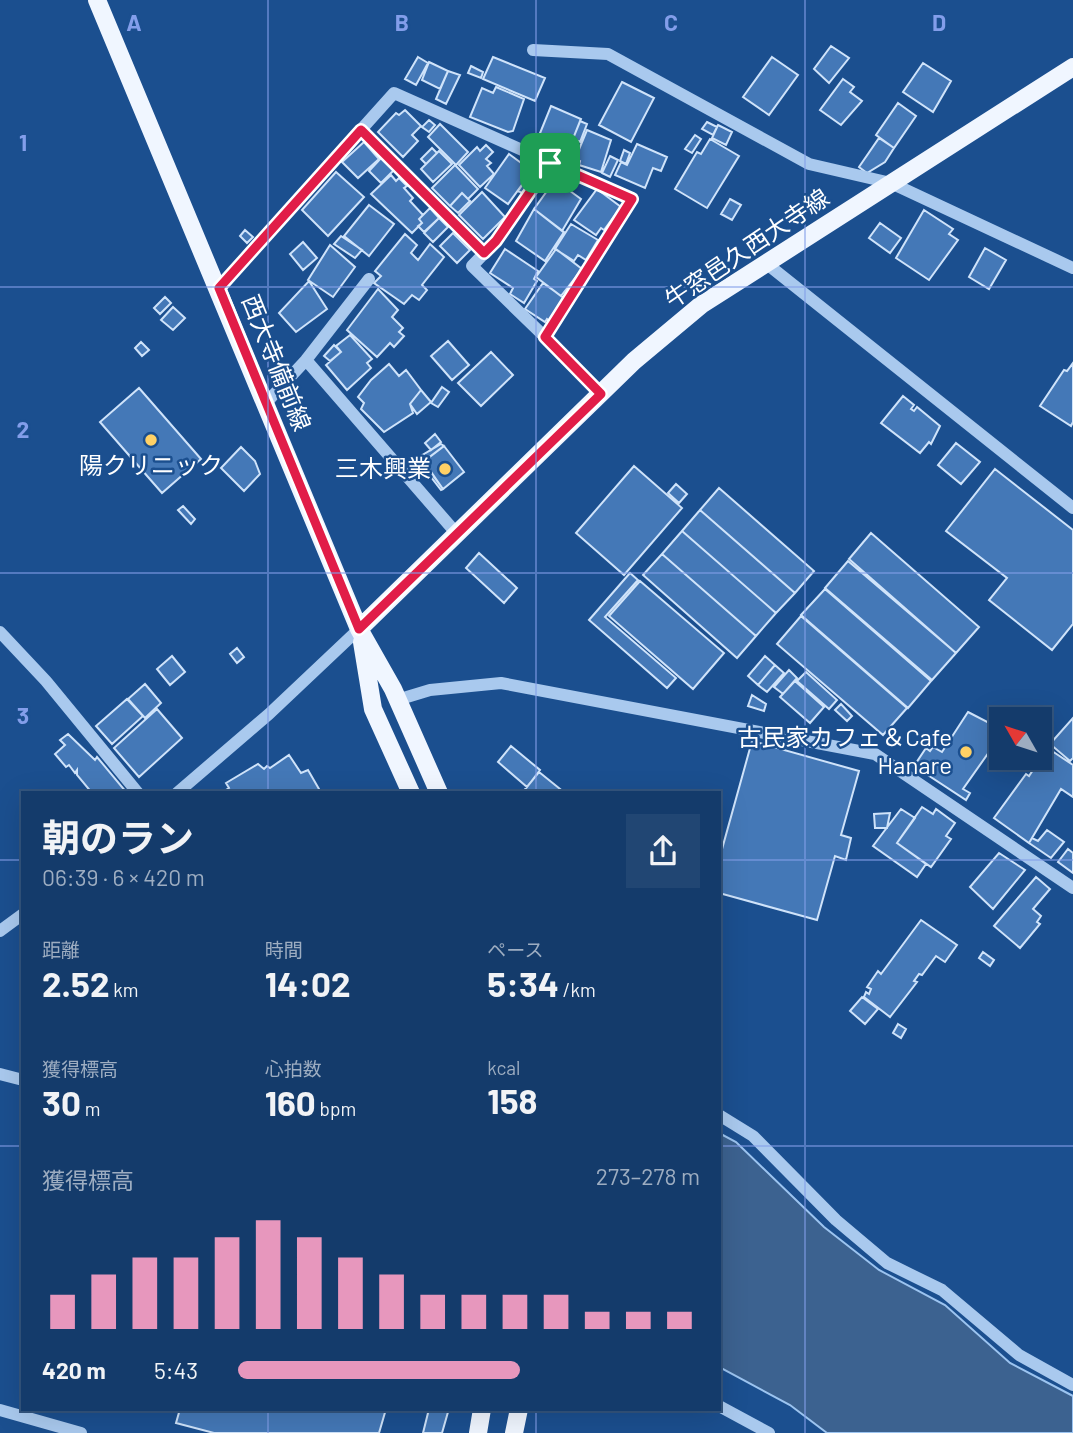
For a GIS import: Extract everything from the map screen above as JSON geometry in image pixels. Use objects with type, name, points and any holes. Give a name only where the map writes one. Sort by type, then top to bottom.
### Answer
[{"type":"main road","name":"西大寺備前線","points":[[97,0],[359,629],[397,699],[438,791]]},
{"type":"main road","name":"牛窓邑久西大寺線","points":[[359,629],[634,361],[701,305],[1073,67]]},
{"type":"main road","name":"西大寺備前線","points":[[359,629],[373,709],[410,791]]},
{"type":"main road","points":[[478,1433],[482,1411]]},
{"type":"main road","points":[[514,1433],[519,1411]]},
{"type":"street","points":[[533,50],[608,54],[809,164],[891,183],[1073,268]]},
{"type":"street","points":[[219,288],[394,93],[632,199],[545,337]]},
{"type":"street","points":[[361,130],[484,253]]},
{"type":"street","points":[[550,163],[496,241],[472,266],[601,394]]},
{"type":"street","points":[[766,264],[1073,508]]},
{"type":"street","points":[[266,403],[306,360],[369,279]]},
{"type":"street","points":[[306,360],[457,534]]},
{"type":"street","points":[[179,791],[269,714],[359,629]]},
{"type":"street","points":[[0,632],[46,681],[136,791]]},
{"type":"street","points":[[397,699],[430,690],[501,683],[874,754],[1073,888]]},
{"type":"street","points":[[0,931],[21,915]]},
{"type":"street","points":[[0,1074],[21,1079]]},
{"type":"street","points":[[721,1116],[753,1136],[836,1220],[887,1263],[942,1290],[1019,1355],[1073,1385]]},
{"type":"street","points":[[721,1407],[769,1433]]},
{"type":"street","points":[[0,1410],[81,1433]]},
{"type":"water","points":[[721,1134],[736,1142],[824,1227],[879,1270],[945,1305],[1010,1363],[1073,1396],[1073,1433],[827,1433],[790,1405],[721,1368]]},
{"type":"building","points":[[831,46],[849,58],[829,83],[814,69]]},
{"type":"building","points":[[418,57],[428,63],[416,85],[405,79]]},
{"type":"building","points":[[493,57],[545,78],[535,101],[483,79]]},
{"type":"building","points":[[772,57],[798,75],[769,115],[743,97]]},
{"type":"building","points":[[429,62],[448,71],[440,89],[422,80]]},
{"type":"building","points":[[923,63],[951,81],[933,112],[903,92]]},
{"type":"building","points":[[471,66],[483,72],[481,78],[468,73]]},
{"type":"building","points":[[448,71],[460,75],[446,104],[436,99]]},
{"type":"building","points":[[843,79],[854,87],[850,92],[862,101],[841,125],[820,110]]},
{"type":"building","points":[[622,82],[654,98],[631,142],[599,125]]},
{"type":"building","points":[[496,87],[524,99],[513,131],[508,132],[470,117],[482,88],[493,93]]},
{"type":"building","points":[[898,103],[916,116],[894,148],[876,135]]},
{"type":"building","points":[[551,106],[581,119],[566,156],[536,143]]},
{"type":"building","points":[[405,110],[421,126],[412,135],[418,141],[403,157],[378,132],[396,113],[399,115]]},
{"type":"building","points":[[429,120],[435,125],[429,132],[422,127]]},
{"type":"building","points":[[580,121],[587,124],[580,142],[573,139]]},
{"type":"building","points":[[707,122],[717,127],[713,135],[702,129]]},
{"type":"building","points":[[440,124],[468,152],[456,165],[428,137]]},
{"type":"building","points":[[718,125],[732,132],[726,145],[712,138]]},
{"type":"building","points":[[587,130],[611,140],[601,172],[579,165],[580,161],[575,159]]},
{"type":"building","points":[[695,135],[701,139],[692,153],[685,149]]},
{"type":"building","points":[[879,138],[894,148],[885,162],[867,173],[859,167]]},
{"type":"building","points":[[710,139],[739,156],[707,208],[675,189],[697,152],[701,154]]},
{"type":"building","points":[[364,142],[379,159],[358,178],[342,162]]},
{"type":"building","points":[[637,144],[667,157],[661,171],[653,168],[645,188],[615,175],[621,162],[627,165]]},
{"type":"building","points":[[486,145],[493,152],[486,159],[491,163],[487,166],[494,174],[480,187],[459,165],[477,147],[480,151]]},
{"type":"building","points":[[432,148],[437,153],[426,164],[421,159]]},
{"type":"building","points":[[624,150],[630,153],[626,164],[620,161]]},
{"type":"building","points":[[439,151],[452,164],[433,182],[421,169]]},
{"type":"building","points":[[509,154],[532,171],[508,204],[485,188]]},
{"type":"building","points":[[610,156],[618,160],[610,177],[602,173]]},
{"type":"building","points":[[382,157],[395,169],[381,183],[369,171]]},
{"type":"building","points":[[455,165],[478,189],[468,199],[462,193],[450,206],[432,188]]},
{"type":"building","points":[[336,172],[364,197],[328,236],[302,210]]},
{"type":"building","points":[[530,174],[534,176],[522,193],[518,191]]},
{"type":"building","points":[[391,175],[396,181],[399,178],[407,186],[404,188],[413,198],[410,201],[423,215],[419,219],[422,223],[412,233],[371,194]]},
{"type":"building","points":[[555,180],[581,199],[562,231],[534,209]]},
{"type":"building","points":[[597,189],[621,207],[604,230],[601,228],[596,235],[574,220]]},
{"type":"building","points":[[482,192],[505,217],[483,239],[459,215]]},
{"type":"building","points":[[462,193],[470,201],[458,213],[450,206]]},
{"type":"building","points":[[730,199],[741,205],[732,220],[721,214]]},
{"type":"building","points":[[369,205],[394,224],[369,256],[344,236]]},
{"type":"building","points":[[430,208],[439,218],[424,232],[418,226],[422,223],[419,219]]},
{"type":"building","points":[[534,209],[564,232],[545,261],[516,241]]},
{"type":"building","points":[[924,210],[953,229],[949,234],[958,240],[929,280],[896,258]]},
{"type":"building","points":[[439,218],[448,227],[433,242],[424,233]]},
{"type":"building","points":[[880,223],[901,238],[890,253],[869,238]]},
{"type":"building","points":[[571,224],[598,240],[586,260],[578,255],[574,261],[555,249]]},
{"type":"building","points":[[245,230],[253,237],[247,243],[240,236]]},
{"type":"building","points":[[453,233],[470,250],[457,263],[440,246]]},
{"type":"building","points":[[405,234],[417,245],[411,253],[418,260],[430,244],[444,257],[422,285],[427,290],[419,300],[412,295],[404,304],[374,283],[381,276],[375,271]]},
{"type":"building","points":[[341,236],[362,250],[355,258],[334,244]]},
{"type":"building","points":[[303,242],[317,258],[303,270],[290,254]]},
{"type":"building","points":[[330,245],[355,267],[333,297],[308,280]]},
{"type":"building","points":[[985,248],[1006,260],[989,289],[969,277]]},
{"type":"building","points":[[505,249],[538,271],[534,279],[537,281],[524,303],[510,294],[513,288],[490,273]]},
{"type":"building","points":[[556,249],[582,269],[561,296],[536,277]]},
{"type":"building","points":[[309,281],[327,309],[296,332],[279,313]]},
{"type":"building","points":[[543,283],[564,298],[551,322],[547,319],[545,322],[525,309]]},
{"type":"building","points":[[378,289],[398,310],[392,317],[403,328],[399,332],[404,336],[394,347],[390,343],[377,357],[347,330]]},
{"type":"building","points":[[165,297],[171,303],[160,314],[154,308]]},
{"type":"building","points":[[173,307],[185,318],[173,330],[161,320]]},
{"type":"building","points":[[350,335],[372,359],[367,363],[371,368],[347,390],[326,365],[341,352],[336,346]]},
{"type":"building","points":[[448,341],[469,365],[452,380],[431,356]]},
{"type":"building","points":[[141,342],[149,350],[142,356],[135,348]]},
{"type":"building","points":[[334,345],[341,352],[330,361],[324,356]]},
{"type":"building","points":[[491,352],[513,375],[481,406],[458,383]]},
{"type":"building","points":[[1073,363],[1071,426],[1040,406],[1064,370],[1067,371]]},
{"type":"building","points":[[389,364],[399,376],[406,370],[421,390],[410,404],[413,413],[384,432],[361,409],[364,403],[358,397],[371,380]]},
{"type":"building","points":[[442,387],[449,392],[438,407],[431,403]]},
{"type":"building","name":"陽クリニック","points":[[139,388],[201,459],[162,493],[100,422]]},
{"type":"building","points":[[421,390],[431,402],[417,414],[410,404]]},
{"type":"building","points":[[903,396],[914,405],[911,409],[914,411],[917,407],[940,426],[931,444],[929,442],[920,453],[881,423]]},
{"type":"building","points":[[435,434],[441,442],[431,450],[425,443]]},
{"type":"building","points":[[956,443],[980,462],[961,484],[938,465]]},
{"type":"building","points":[[441,444],[444,446],[423,462],[419,457]]},
{"type":"building","name":"三木興業","points":[[444,446],[464,472],[443,489],[423,462]]},
{"type":"building","points":[[241,447],[255,461],[260,474],[244,491],[221,468]]},
{"type":"building","points":[[427,466],[443,489],[441,490],[424,468]]},
{"type":"building","points":[[634,466],[682,508],[624,575],[576,533]]},
{"type":"building","points":[[995,469],[1073,530],[1073,624],[1052,650],[989,600],[1007,578],[946,531]]},
{"type":"building","points":[[676,484],[687,494],[679,503],[668,493]]},
{"type":"building","points":[[719,488],[814,571],[795,593],[700,510]]},
{"type":"building","points":[[183,506],[195,519],[191,524],[178,510]]},
{"type":"building","points":[[700,510],[795,593],[776,613],[682,531]]},
{"type":"building","points":[[682,531],[776,613],[756,636],[662,554]]},
{"type":"building","points":[[871,533],[979,627],[956,653],[849,559]]},
{"type":"building","points":[[479,553],[517,588],[504,603],[466,568]]},
{"type":"building","points":[[662,554],[756,636],[737,658],[643,575]]},
{"type":"building","points":[[848,561],[956,653],[932,680],[825,588]]},
{"type":"building","points":[[630,573],[638,580],[605,617],[676,678],[667,688],[589,620]]},
{"type":"building","points":[[640,581],[724,653],[693,689],[609,616]]},
{"type":"building","points":[[825,589],[931,681],[908,708],[801,615]]},
{"type":"building","points":[[801,616],[907,708],[883,735],[777,644]]},
{"type":"building","points":[[237,648],[244,657],[237,663],[230,654]]},
{"type":"building","points":[[172,656],[185,672],[170,685],[157,669]]},
{"type":"building","points":[[765,656],[775,665],[758,685],[748,676]]},
{"type":"building","points":[[775,665],[784,673],[767,692],[758,685]]},
{"type":"building","points":[[789,670],[797,678],[783,694],[774,687]]},
{"type":"building","points":[[806,672],[837,700],[829,709],[797,681]]},
{"type":"building","points":[[795,681],[824,707],[810,723],[780,697]]},
{"type":"building","points":[[145,684],[161,703],[145,718],[128,699]]},
{"type":"building","points":[[752,695],[766,704],[764,711],[748,706]]},
{"type":"building","points":[[127,699],[143,716],[112,744],[96,726]]},
{"type":"building","points":[[841,704],[852,716],[847,721],[835,710]]},
{"type":"building","points":[[157,709],[182,738],[139,777],[114,748]]},
{"type":"building","points":[[968,712],[989,723],[989,752],[963,789],[970,793],[966,800],[914,766],[926,748],[930,751],[933,747],[942,752]]},
{"type":"building","points":[[1073,718],[1073,758],[1070,761],[1052,746],[1052,742]]},
{"type":"building","points":[[68,734],[95,760],[97,757],[125,791],[90,791],[77,775],[77,770],[75,773],[69,765],[66,767],[55,754],[65,745],[60,740]]},
{"type":"building","points":[[752,741],[859,771],[841,835],[851,838],[846,860],[835,856],[817,920],[721,894],[721,853]]},
{"type":"building","points":[[511,746],[540,770],[527,787],[498,762]]},
{"type":"building","points":[[1052,751],[1073,765],[1073,797],[1061,789],[1029,843],[994,818],[1026,774],[1029,776],[1033,770],[1052,770]]},
{"type":"building","points":[[289,755],[301,773],[308,770],[319,789],[224,791],[229,788],[226,783],[258,764],[264,769],[267,766],[270,768]]},
{"type":"building","points":[[539,772],[563,791],[524,791]]},
{"type":"building","points":[[922,807],[933,814],[936,809],[955,823],[946,836],[951,839],[931,867],[897,843]]},
{"type":"building","points":[[901,809],[915,818],[897,843],[926,864],[917,877],[873,846]]},
{"type":"building","points":[[890,813],[887,828],[875,828],[874,814]]},
{"type":"building","points":[[1047,830],[1064,842],[1051,858],[1029,843],[1032,838],[1038,841]]},
{"type":"building","points":[[1068,849],[1073,853],[1073,873],[1058,862]]},
{"type":"building","points":[[999,853],[1025,870],[993,909],[970,887]]},
{"type":"building","points":[[1036,877],[1050,889],[1033,909],[1041,916],[1037,922],[1040,924],[1020,948],[994,926]]},
{"type":"building","points":[[921,920],[957,945],[945,962],[936,956],[922,975],[919,974],[914,981],[917,982],[890,1017],[864,997],[871,989],[867,987],[878,971],[881,974]]},
{"type":"building","points":[[983,952],[994,960],[990,966],[979,958]]},
{"type":"building","points":[[862,997],[878,1009],[865,1024],[850,1011]]},
{"type":"building","points":[[898,1024],[906,1029],[901,1038],[893,1033]]},
{"type":"building","points":[[179,1411],[385,1411],[379,1433],[214,1433],[176,1423]]},
{"type":"building","points":[[428,1411],[448,1412],[442,1433],[423,1433]]},
{"type":"place","name":"陽クリニック","points":[[151,440]]},
{"type":"place","name":"三木興業","points":[[445,469]]},
{"type":"place","name":"古民家カフェ＆Cafe Hanare","points":[[966,752]]},
{"type":"route","points":[[361,130],[484,253],[496,241],[550,163],[632,199],[545,337],[601,394],[359,629],[219,288],[361,130]]}]
